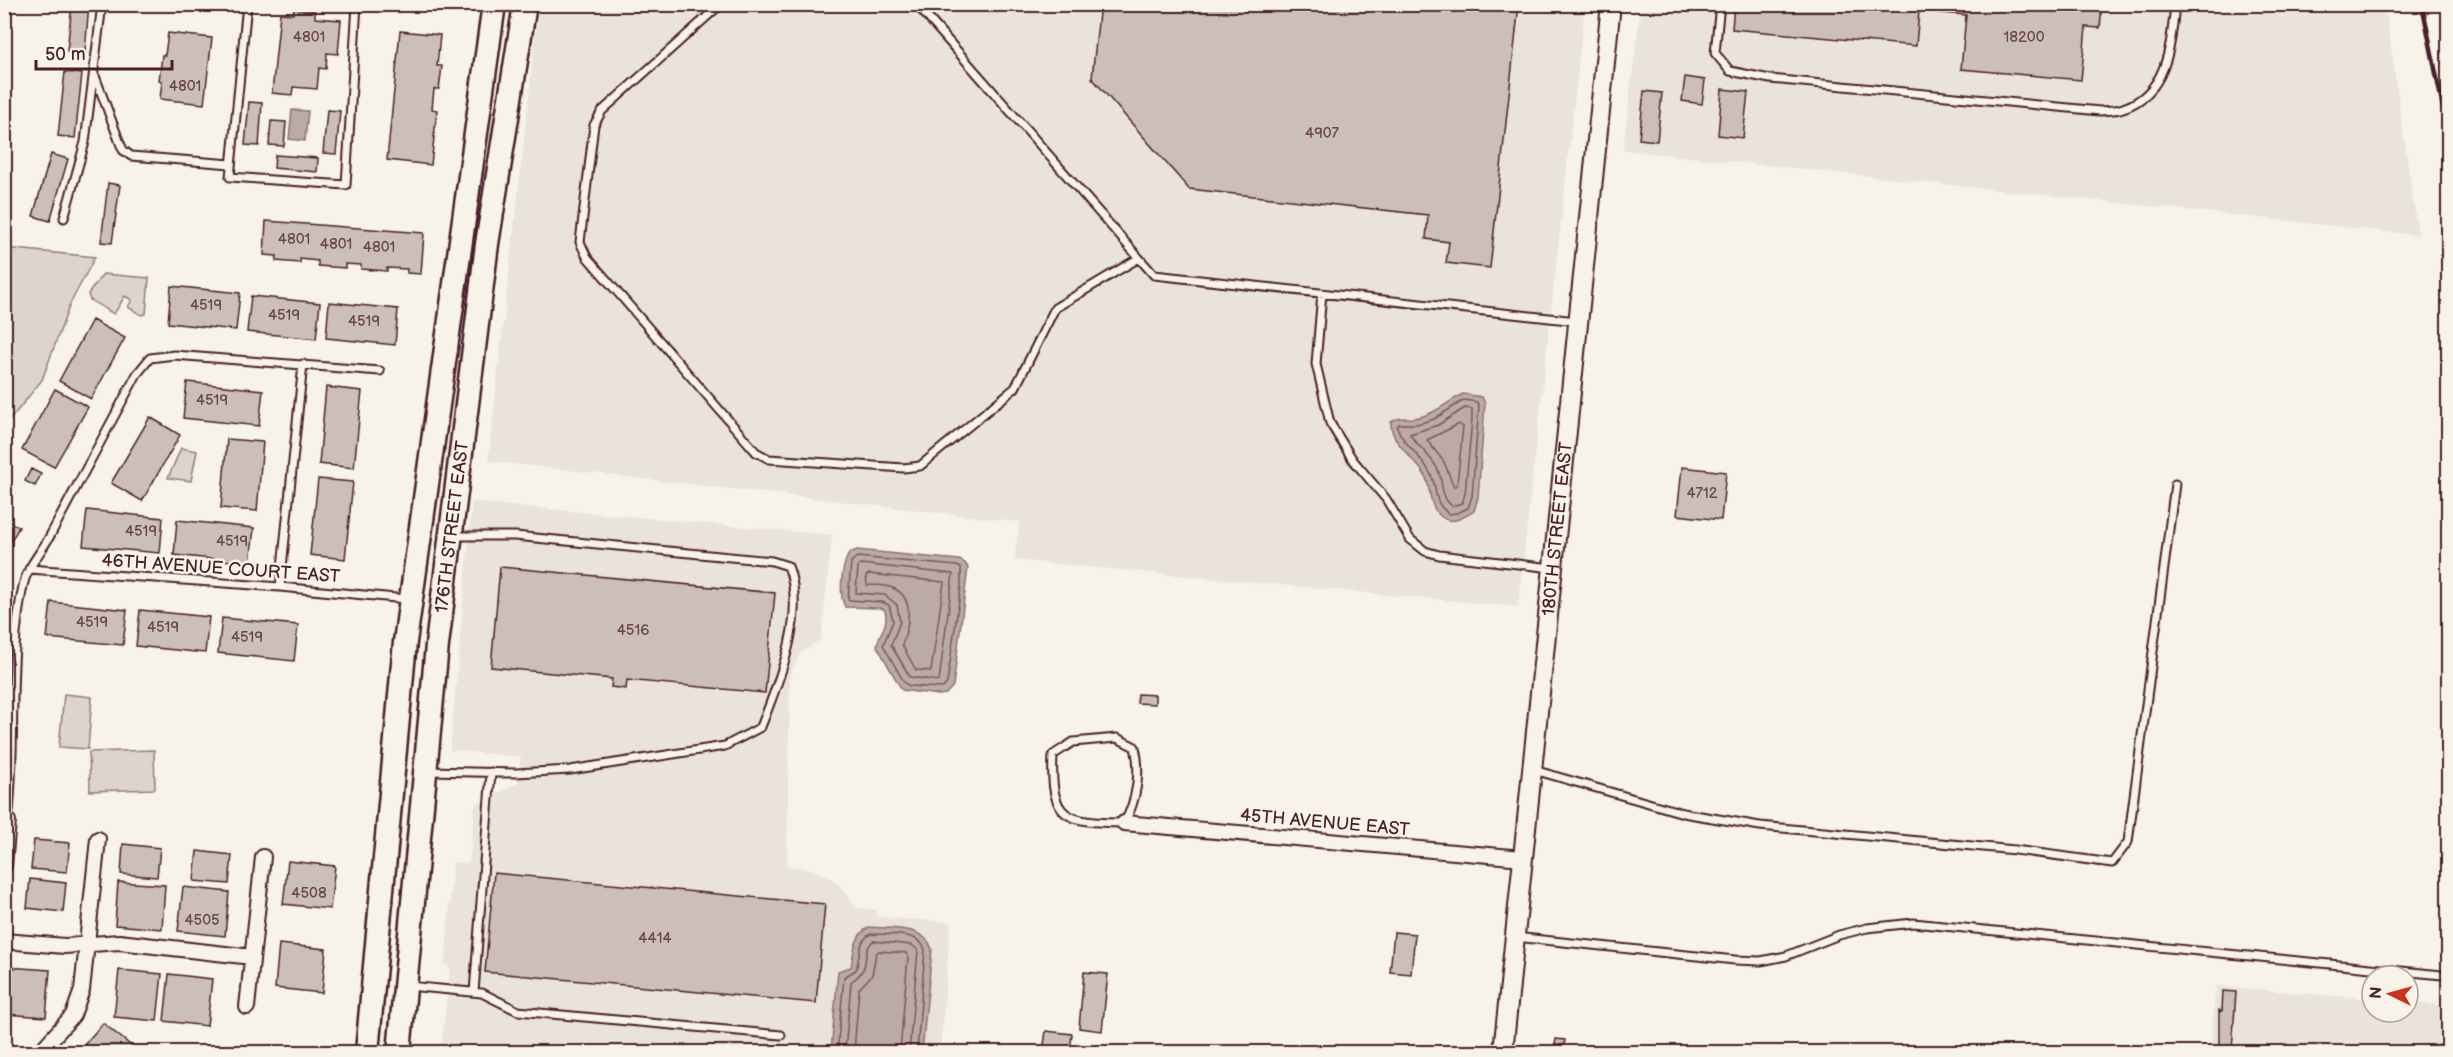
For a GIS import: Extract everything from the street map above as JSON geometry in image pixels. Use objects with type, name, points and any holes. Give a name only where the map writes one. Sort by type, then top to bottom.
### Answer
[{"type":"main road","name":"176TH STREET EAST","points":[[368,1053],[405,642],[494,4]]},
{"type":"main road","name":"176TH STREET EAST","points":[[399,1053],[436,645],[487,244],[525,4]]},
{"type":"main road","points":[[487,244],[476,234],[489,141],[495,76],[489,37]]},
{"type":"street","name":"180TH STREET EAST","points":[[1503,1053],[1611,4]]},
{"type":"street","points":[[4,866],[8,821]]},
{"type":"street","name":"45TH AVENUE EAST","points":[[1124,823],[1523,858]]},
{"type":"street","points":[[40,1053],[73,1015],[79,1001],[98,839]]},
{"type":"street","points":[[247,1007],[263,856]]},
{"type":"street","points":[[4,941],[65,946],[119,942],[252,957]]},
{"type":"lane","points":[[64,218],[83,148],[102,4]]},
{"type":"lane","points":[[247,4],[230,177],[346,185],[357,4]]},
{"type":"lane","points":[[574,4],[582,4]]},
{"type":"lane","points":[[721,4],[602,111],[594,125],[580,242],[587,257],[756,452],[768,459],[904,468],[920,466],[1015,388],[1055,308],[1139,258]]},
{"type":"lane","points":[[916,4],[1154,275],[1578,321]]},
{"type":"lane","points":[[1720,4],[1715,53],[1730,71],[1770,79],[2100,111],[2122,109],[2144,97],[2164,71],[2170,46],[2175,4]]},
{"type":"lane","points":[[94,74],[123,150],[131,156],[231,165]]},
{"type":"lane","points":[[1322,293],[1316,364],[1330,423],[1353,460],[1386,499],[1410,539],[1417,547],[1439,555],[1552,568]]},
{"type":"lane","points":[[8,821],[12,783],[14,667],[23,584],[29,569],[48,540],[137,374],[150,358],[174,355],[380,371]]},
{"type":"lane","points":[[279,587],[303,364]]},
{"type":"lane","points":[[1532,770],[1683,813],[1760,826],[2015,850],[2112,863],[2128,842],[2175,484]]},
{"type":"lane","points":[[425,771],[570,770],[725,746],[761,727],[778,683],[794,621],[794,581],[788,566],[772,561],[514,536],[450,536]]},
{"type":"lane","name":"46TH AVENUE COURT EAST","points":[[29,569],[411,599]]},
{"type":"lane","points":[[1117,738],[1135,747],[1138,761],[1136,787],[1129,814],[1124,823],[1084,822],[1068,816],[1058,805],[1053,793],[1053,755],[1058,750],[1072,742],[1117,738]]},
{"type":"lane","points":[[474,992],[491,772]]},
{"type":"lane","points":[[1514,936],[1761,961],[1786,956],[1858,930],[1913,923],[2442,975]]},
{"type":"lane","points":[[405,985],[482,993],[518,1011],[781,1035]]},
{"type":"shaded area","points":[[539,5],[1585,5],[1518,607],[1014,560],[1020,522],[488,461]]},
{"type":"shaded area","points":[[1641,5],[2385,5],[2418,235],[1623,150]]},
{"type":"shaded area","points":[[5,248],[95,257],[70,304],[42,380],[5,426]]},
{"type":"shaded area","points":[[103,274],[149,278],[146,314],[141,315],[128,307],[132,300],[125,296],[114,314],[90,300],[88,294]]},
{"type":"shaded area","points":[[181,448],[197,451],[191,481],[168,478]]},
{"type":"shaded area","points":[[472,502],[832,535],[821,639],[800,654],[790,674],[787,866],[810,869],[832,879],[845,891],[857,908],[876,910],[877,917],[951,922],[940,1052],[475,1052],[441,1049],[450,969],[445,963],[453,862],[469,863],[475,805],[518,783],[521,757],[450,750]]},
{"type":"shaded area","points":[[64,694],[92,697],[88,749],[59,747]]},
{"type":"shaded area","points":[[154,750],[155,789],[90,791],[89,752]]},
{"type":"shaded area","points":[[2216,986],[2360,998],[2360,1024],[2420,1024],[2420,1003],[2448,1006],[2448,1052],[2210,1052]]},
{"type":"water","points":[[292,110],[308,111],[305,141],[289,139]]},
{"type":"water","points":[[1463,394],[1482,397],[1485,404],[1478,497],[1474,511],[1451,521],[1443,518],[1434,508],[1423,472],[1402,449],[1394,436],[1391,422],[1399,418],[1415,418],[1428,414]]},
{"type":"water","points":[[857,550],[959,560],[965,563],[968,568],[953,686],[946,694],[902,690],[877,646],[886,621],[885,610],[845,607],[841,587],[843,572],[849,553]]},
{"type":"water","points":[[869,927],[914,932],[928,941],[932,949],[922,1052],[831,1052],[838,971],[851,967],[858,939]]},
{"type":"building","points":[[72,4],[89,4],[85,52],[67,51]]},
{"type":"building","points":[[1100,4],[1519,4],[1490,268],[1446,263],[1449,242],[1426,239],[1428,215],[1189,189],[1092,78]]},
{"type":"building","points":[[1734,4],[2102,4],[2100,28],[2086,27],[2081,80],[1961,69],[1966,15],[1919,11],[1916,46],[1732,29]]},
{"type":"building","points":[[294,9],[315,11],[315,18],[341,20],[338,54],[327,53],[326,69],[319,68],[317,89],[293,87],[292,95],[272,93],[280,13],[293,14]]},
{"type":"building","points":[[400,31],[440,35],[437,66],[442,66],[439,89],[434,89],[432,109],[437,110],[431,165],[387,160]]},
{"type":"building","points":[[168,33],[212,38],[204,104],[160,99],[162,81],[159,81],[162,55],[165,55]]},
{"type":"building","points":[[65,72],[82,74],[75,138],[58,136]]},
{"type":"building","points":[[1685,77],[1705,80],[1702,104],[1682,101]]},
{"type":"building","points":[[1722,89],[1748,92],[1743,138],[1718,135]]},
{"type":"building","points":[[1644,91],[1662,93],[1657,141],[1639,139]]},
{"type":"building","points":[[249,102],[262,103],[259,146],[245,145]]},
{"type":"building","points":[[327,110],[340,111],[336,154],[323,153]]},
{"type":"building","points":[[271,121],[286,122],[284,146],[269,145]]},
{"type":"building","points":[[51,154],[68,159],[50,221],[33,216]]},
{"type":"building","points":[[275,155],[318,158],[317,172],[274,168]]},
{"type":"building","points":[[108,183],[120,185],[112,243],[101,242]]},
{"type":"building","points":[[266,221],[424,233],[421,274],[407,273],[407,269],[387,268],[387,271],[361,269],[361,265],[345,264],[345,268],[318,266],[318,261],[300,259],[300,263],[276,261],[277,256],[264,255]]},
{"type":"building","points":[[171,286],[240,293],[236,330],[168,323]]},
{"type":"building","points":[[251,296],[320,303],[316,339],[247,332]]},
{"type":"building","points":[[329,302],[398,309],[395,345],[326,338]]},
{"type":"building","points":[[92,320],[125,338],[91,399],[59,381]]},
{"type":"building","points":[[187,382],[263,390],[259,426],[183,418]]},
{"type":"building","points":[[326,387],[362,391],[354,468],[319,464]]},
{"type":"building","points":[[55,389],[88,407],[54,467],[22,450]]},
{"type":"building","points":[[150,417],[180,435],[142,501],[111,483]]},
{"type":"building","points":[[227,439],[263,442],[257,511],[221,508]]},
{"type":"building","points":[[1682,467],[1726,472],[1721,520],[1677,515]]},
{"type":"building","points":[[31,469],[41,474],[35,486],[25,481]]},
{"type":"building","points":[[318,479],[353,482],[345,559],[310,555]]},
{"type":"building","points":[[87,510],[163,518],[160,553],[83,546]]},
{"type":"building","points":[[4,519],[19,527],[4,553]]},
{"type":"building","points":[[177,520],[254,528],[250,563],[174,555]]},
{"type":"building","points":[[500,567],[775,593],[765,693],[627,680],[626,689],[611,687],[612,679],[491,667]]},
{"type":"building","points":[[51,602],[127,610],[123,645],[47,638]]},
{"type":"building","points":[[140,610],[209,617],[205,653],[136,646]]},
{"type":"building","points":[[222,618],[298,625],[294,661],[218,653]]},
{"type":"building","points":[[1138,694],[1155,695],[1155,704],[1137,703]]},
{"type":"building","points":[[34,840],[70,843],[67,872],[31,869]]},
{"type":"building","points":[[123,844],[160,848],[157,877],[121,874]]},
{"type":"building","points":[[197,851],[232,855],[229,884],[194,881]]},
{"type":"building","points":[[288,861],[335,866],[330,909],[283,904]]},
{"type":"building","points":[[494,873],[825,904],[816,1003],[485,972]]},
{"type":"building","points":[[30,879],[66,883],[63,912],[27,908]]},
{"type":"building","points":[[118,882],[165,885],[162,929],[115,925]]},
{"type":"building","points":[[183,887],[229,892],[225,936],[178,931]]},
{"type":"building","points":[[1394,932],[1415,934],[1411,974],[1390,972]]},
{"type":"building","points":[[279,944],[326,949],[322,993],[275,988]]},
{"type":"building","points":[[7,967],[50,970],[46,1017],[4,1014]]},
{"type":"building","points":[[119,970],[162,974],[157,1021],[114,1017]]},
{"type":"building","points":[[1084,972],[1108,974],[1102,1031],[1079,1028]]},
{"type":"building","points":[[169,974],[212,979],[207,1026],[164,1021]]},
{"type":"building","points":[[2223,991],[2236,992],[2232,1050],[2219,1049],[2219,1010],[2222,1011]]},
{"type":"building","points":[[103,1023],[139,1052],[78,1052]]},
{"type":"building","points":[[1046,1031],[1072,1034],[1070,1052],[1043,1052]]},
{"type":"building","points":[[1556,1039],[1565,1040],[1563,1052],[1554,1052]]},
{"type":"railway","points":[[2422,4],[2448,133]]}]
